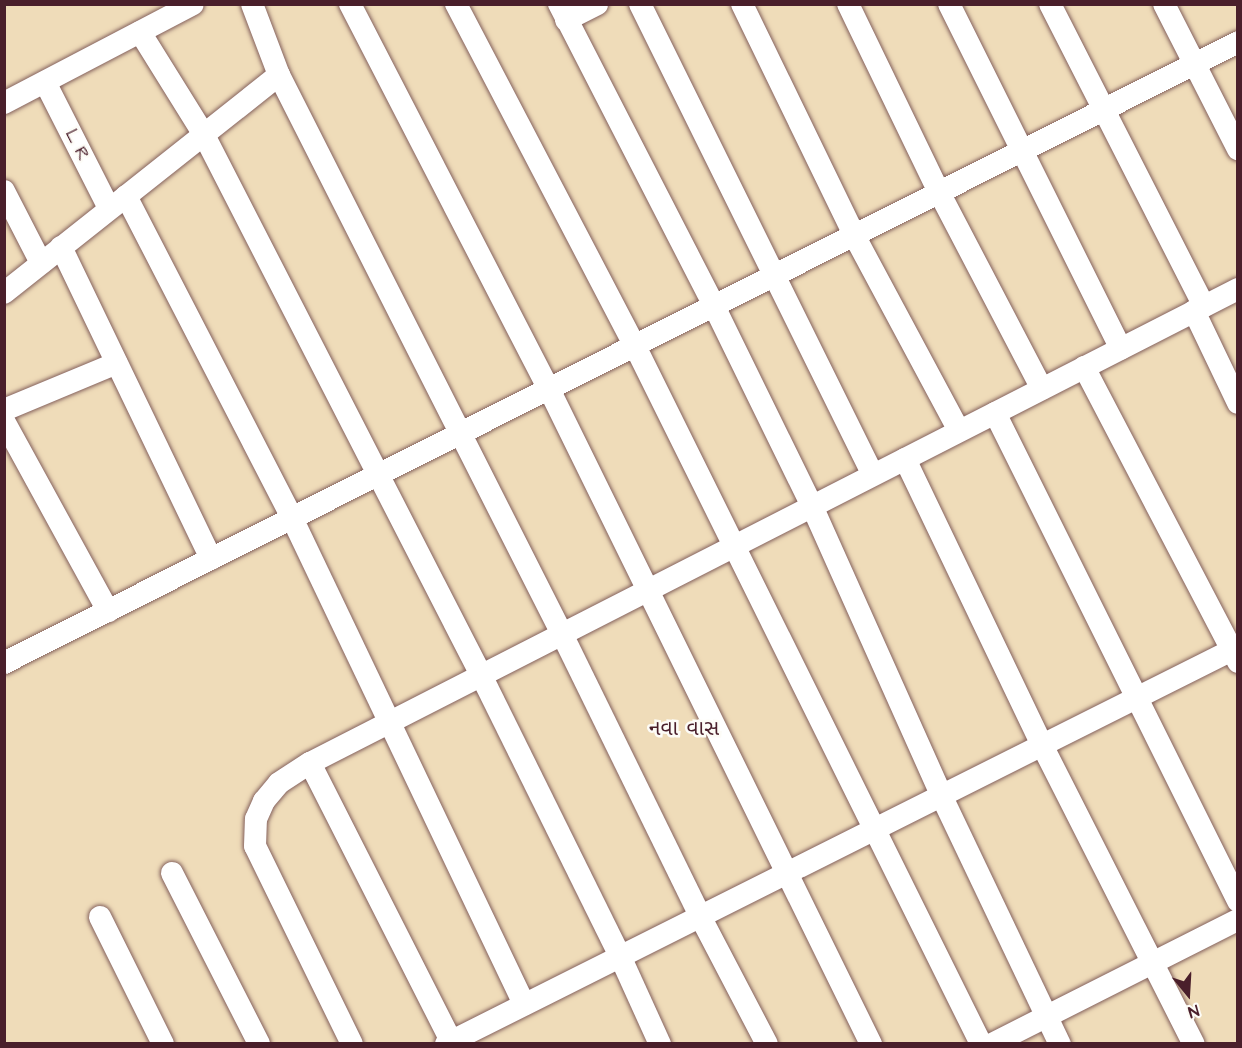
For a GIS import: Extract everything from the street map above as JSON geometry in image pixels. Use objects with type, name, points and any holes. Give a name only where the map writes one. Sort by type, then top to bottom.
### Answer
[{"type":"street","points":[[4,103],[194,4]]},
{"type":"street","points":[[252,4],[279,75],[562,633],[700,916],[767,1044]]},
{"type":"street","points":[[350,4],[549,389],[872,1044]]},
{"type":"street","points":[[456,4],[635,346],[981,1044]]},
{"type":"street","points":[[597,4],[562,12],[714,306],[812,506],[941,795],[1060,1044]]},
{"type":"street","points":[[640,4],[873,475]]},
{"type":"street","points":[[742,4],[854,235],[959,431]]},
{"type":"street","points":[[848,4],[939,192],[1042,389]]},
{"type":"street","points":[[949,4],[1121,349]]},
{"type":"street","points":[[1050,4],[1199,309],[1238,403]]},
{"type":"street","points":[[1164,4],[1238,149]]},
{"type":"street","points":[[140,32],[204,135],[481,675],[620,956],[660,1044]]},
{"type":"street","points":[[4,663],[1238,42]]},
{"type":"street","points":[[4,293],[279,75]]},
{"type":"street","name":"L R","points":[[45,81],[118,202],[292,518],[524,1004]]},
{"type":"street","points":[[4,191],[41,263]]},
{"type":"street","points":[[61,247],[211,559]]},
{"type":"street","points":[[352,1044],[255,846],[256,819],[264,801],[279,783],[310,763],[389,722],[1238,289]]},
{"type":"street","points":[[4,410],[117,363]]},
{"type":"street","points":[[310,763],[449,1042],[1135,698],[1235,653],[1084,367]]},
{"type":"street","points":[[995,413],[1238,901]]},
{"type":"street","points":[[4,421],[108,611]]},
{"type":"street","points":[[904,459],[1042,745],[1194,1044]]},
{"type":"street","points":[[172,873],[259,1044]]},
{"type":"street","points":[[100,917],[163,1044]]},
{"type":"street","points":[[992,1044],[1238,920]]},
{"type":"district","name":"નવા વાસ","points":[[684,729]]}]
